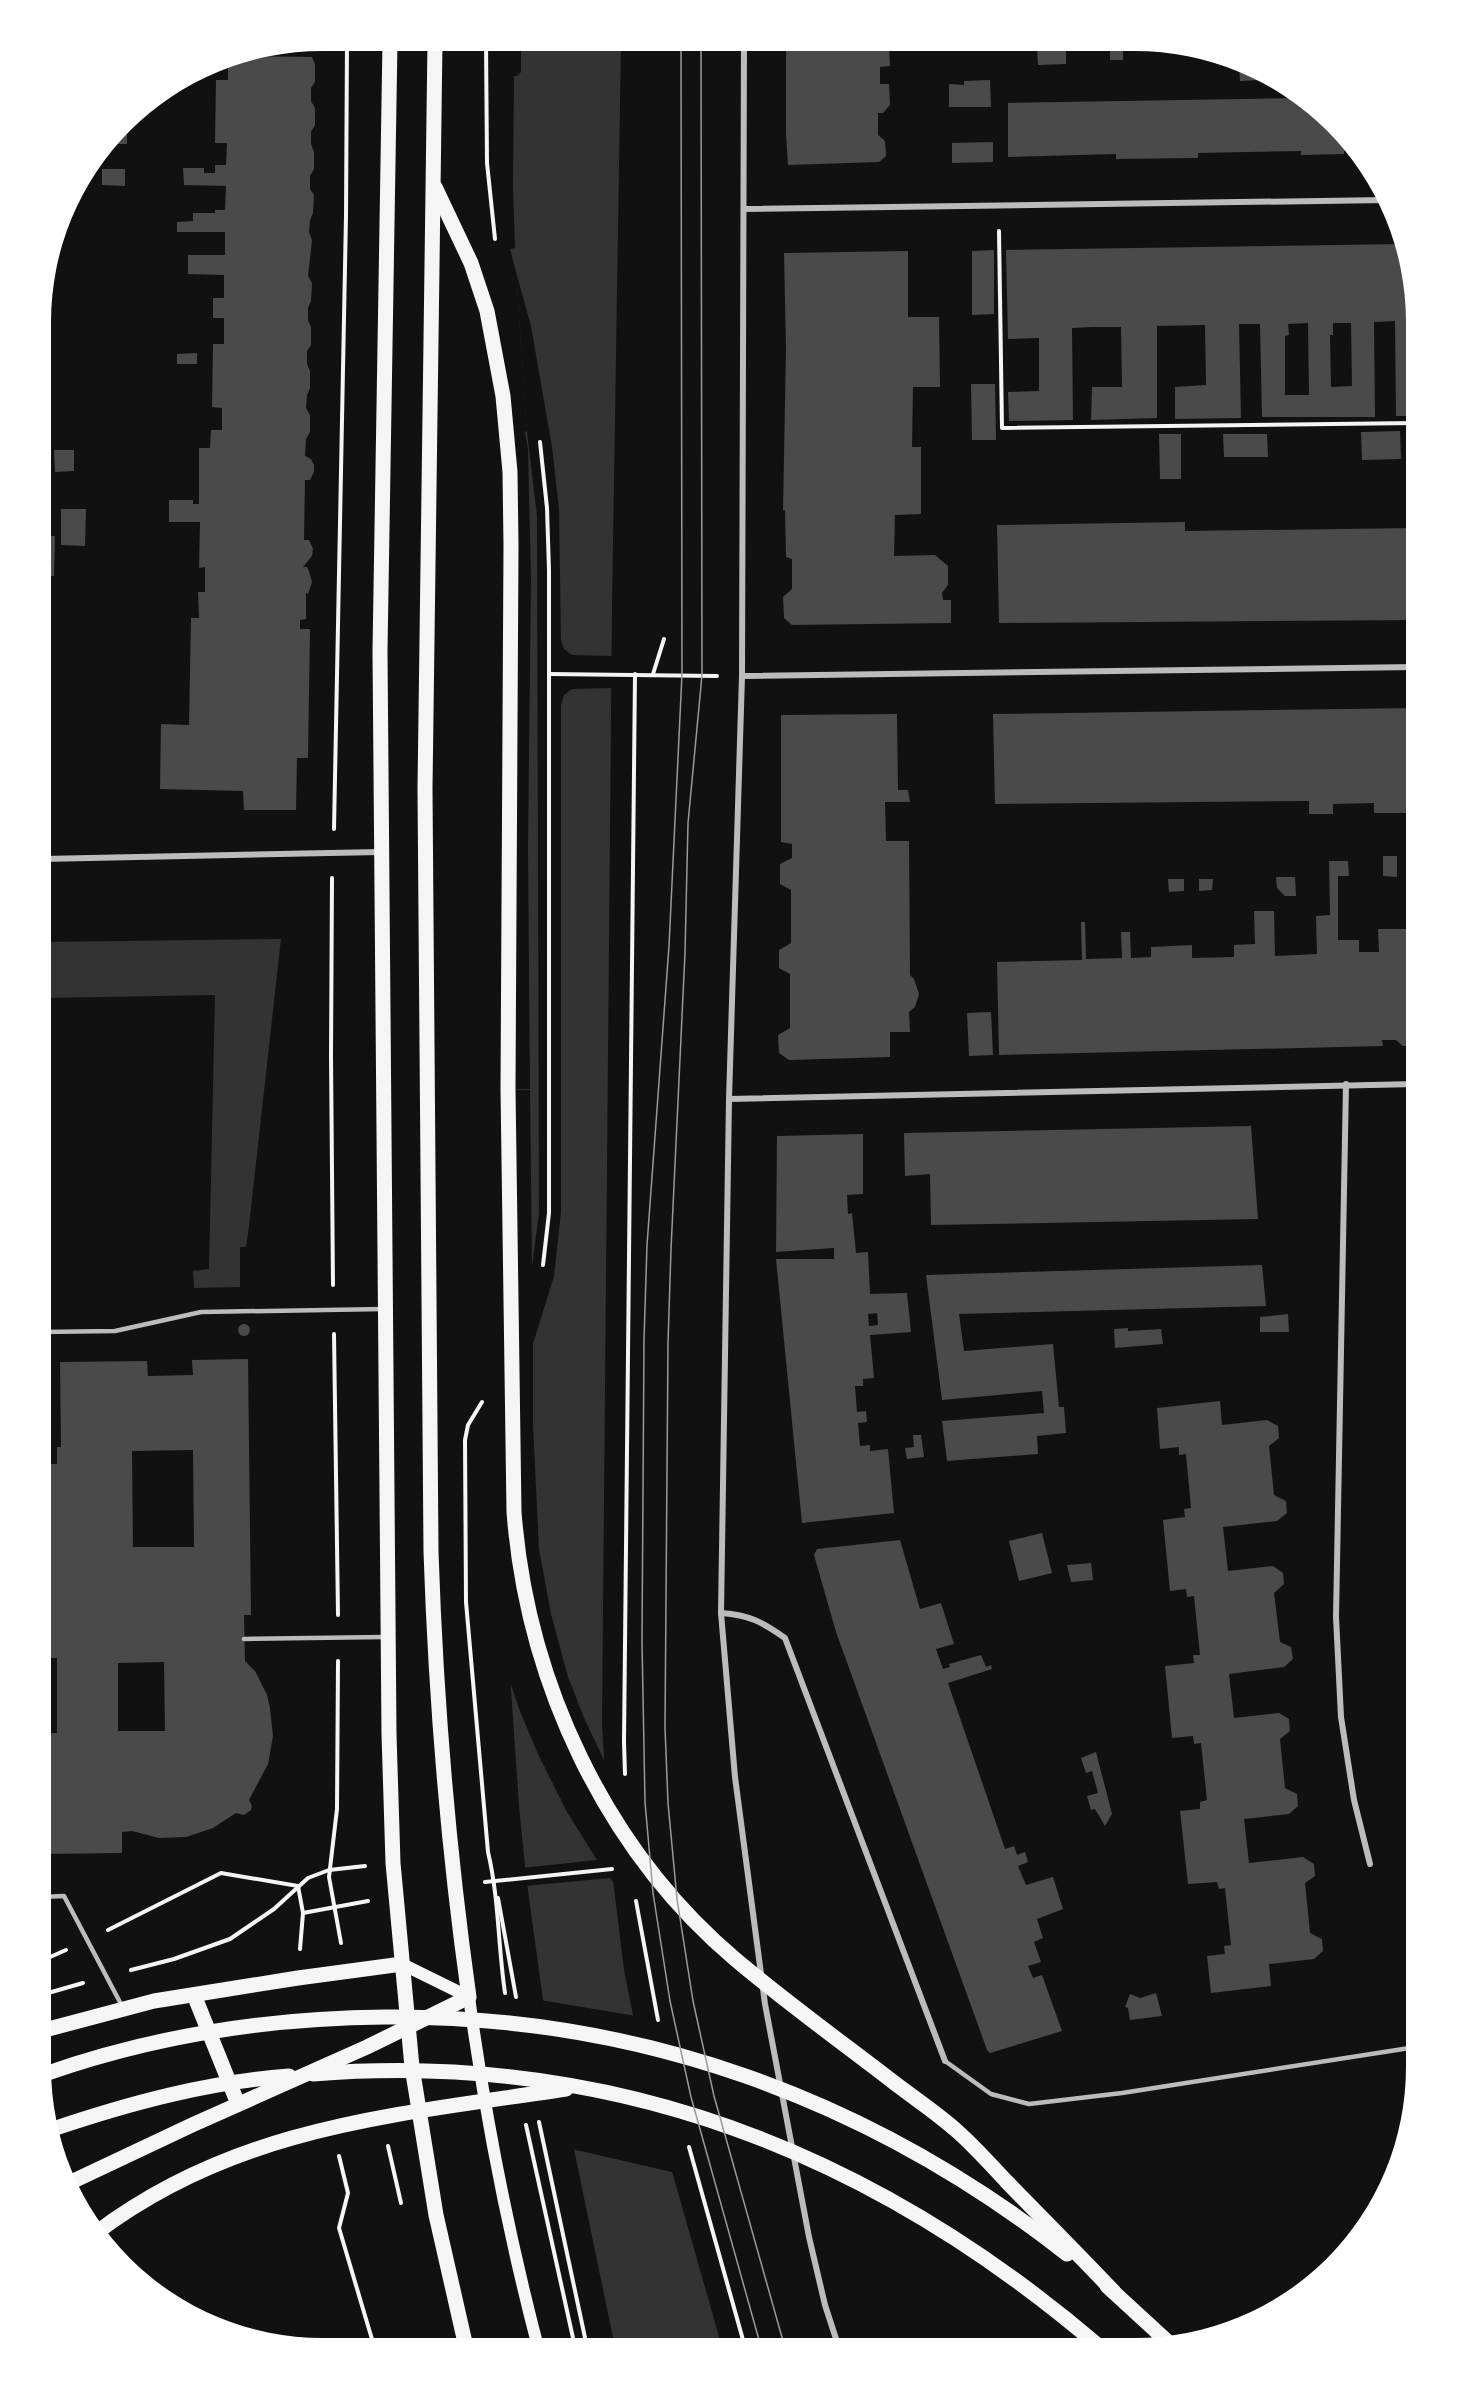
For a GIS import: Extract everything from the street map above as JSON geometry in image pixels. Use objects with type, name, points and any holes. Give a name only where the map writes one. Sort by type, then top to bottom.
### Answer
[{"type":"main road","points":[[390,51],[380,651],[380,852],[387,1637],[393,1863],[408,2028],[421,2134],[436,2215],[464,2338]]},
{"type":"main road","points":[[435,51],[425,778],[431,1552],[435,1678],[450,1856],[469,1997],[491,2135],[536,2338]]},
{"type":"main road","points":[[433,184],[474,270],[487,311],[501,385],[508,449],[512,545],[508,1089],[514,1512],[519,1559],[532,1621],[552,1688],[564,1722],[591,1777],[622,1829],[691,1916],[728,1953],[957,2130],[1114,2292],[1162,2336]]},
{"type":"main road","points":[[51,2028],[124,2009],[194,1995],[402,1964],[469,1997]]},
{"type":"main road","points":[[194,1995],[238,2104]]},
{"type":"main road","points":[[76,2180],[408,2028],[469,1997]]},
{"type":"main road","points":[[51,2072],[110,2053],[172,2039],[240,2027],[308,2019],[455,2018],[540,2025],[625,2041],[727,2069],[837,2113],[911,2151],[971,2186],[1051,2242],[1114,2292]]},
{"type":"main road","points":[[58,2127],[114,2109],[172,2094],[287,2076],[352,2072],[429,2072],[534,2080],[584,2087],[657,2103],[754,2134],[852,2179],[980,2254],[1021,2283],[1089,2338]]},
{"type":"main road","points":[[104,2227],[135,2205],[189,2175],[243,2153],[312,2131],[373,2118],[584,2087]]},
{"type":"street","points":[[744,51],[742,676],[729,1099],[721,1613],[735,1777],[765,2004],[809,2237],[825,2305],[836,2338]]},
{"type":"street","points":[[744,209],[1377,200]]},
{"type":"street","points":[[742,676],[1406,667]]},
{"type":"street","points":[[51,859],[380,852]]},
{"type":"street","points":[[1346,1084],[1336,1617],[1341,1717],[1354,1800],[1370,1864]]},
{"type":"street","points":[[729,1099],[1406,1084]]},
{"type":"street","points":[[721,1613],[742,1614],[759,1620],[785,1638],[945,2061]]},
{"type":"lane","points":[[51,1332],[115,1330],[201,1312],[384,1309]]},
{"type":"lane","points":[[244,1638],[387,1637]]},
{"type":"lane","points":[[51,1897],[64,1896],[124,2009]]},
{"type":"lane","points":[[945,2061],[991,2094],[1029,2104],[1406,2049]]},
{"type":"path","points":[[51,1992],[174,1959],[230,1939],[274,1910],[304,1880],[329,1870],[338,1809],[330,943],[346,216],[347,51]]},
{"type":"path","points":[[486,51],[487,164],[496,242]]},
{"type":"path","points":[[999,206],[1002,428],[1406,423]]},
{"type":"path","points":[[653,674],[664,639]]},
{"type":"path","points":[[542,1272],[549,1213],[549,674],[742,676]]},
{"type":"path","points":[[626,1776],[624,1742],[635,674]]},
{"type":"path","points":[[486,1396],[468,1425],[465,1440],[466,1602],[488,1852]]},
{"type":"path","points":[[522,1878],[615,1868]]},
{"type":"path","points":[[303,1912],[334,1907]]},
{"type":"shaded area","points":[[521,51],[621,51],[612,607],[602,1723],[610,1855],[624,1970],[669,2161],[719,2338],[613,2338],[543,2000],[519,1806],[506,1615],[508,1440],[502,1089],[530,1089],[528,848],[531,578],[528,449],[525,432],[527,431],[516,272],[510,249],[515,248],[514,76],[521,72]]},
{"type":"shaded area","points":[[281,939],[249,1226],[246,1247],[240,1247],[240,1287],[194,1288],[193,1271],[209,1269],[215,995],[51,998],[51,942]]},
{"type":"pier","points":[[516,272],[531,326],[552,447],[559,509],[561,640],[564,649],[572,655],[614,656],[614,688],[572,689],[564,695],[561,705],[561,1212],[554,1276],[533,1344],[533,1425],[539,1549],[551,1614],[568,1677],[584,1718],[607,1766],[613,1854],[618,1889],[610,1878],[524,1886],[522,1868],[597,1860],[567,1812],[538,1754],[520,1711],[507,1674],[503,1615],[505,1377],[499,1089],[530,1090],[532,1267],[539,1213],[537,516],[527,432]]},
{"type":"pier","points":[[540,2000],[636,2016],[676,2173],[572,2149]]},
{"type":"building","points":[[786,51],[889,51],[890,66],[880,67],[880,84],[889,84],[890,105],[883,113],[878,113],[878,135],[885,141],[886,156],[879,162],[788,165]]},
{"type":"building","points":[[1037,51],[1066,51],[1066,64],[1038,65]]},
{"type":"building","points":[[1110,51],[1123,51],[1123,60],[1110,60]]},
{"type":"building","points":[[267,56],[312,57],[315,64],[315,82],[311,88],[311,101],[315,108],[315,125],[311,132],[314,169],[310,176],[310,189],[314,195],[309,232],[312,240],[308,276],[312,283],[311,301],[308,308],[311,345],[307,351],[310,388],[306,408],[310,415],[310,432],[306,439],[305,456],[311,459],[314,472],[310,480],[305,480],[304,540],[309,540],[313,549],[312,556],[303,567],[307,567],[312,582],[308,594],[306,593],[306,619],[300,620],[300,629],[310,629],[308,758],[297,758],[296,810],[244,810],[243,791],[160,789],[161,724],[189,725],[191,618],[199,618],[198,592],[205,592],[205,567],[199,568],[200,522],[169,522],[169,500],[193,500],[193,504],[199,504],[199,448],[210,448],[211,430],[222,430],[222,408],[212,407],[213,344],[224,344],[224,318],[213,318],[213,298],[224,298],[224,275],[188,274],[188,255],[225,255],[225,232],[177,232],[177,222],[193,221],[193,213],[215,213],[215,210],[225,210],[226,186],[184,185],[183,168],[204,168],[204,173],[215,173],[215,165],[226,165],[227,143],[215,143],[216,80],[228,80],[228,68]]},
{"type":"building","points":[[1239,72],[1257,80],[1240,81]]},
{"type":"building","points":[[990,80],[991,107],[949,107],[949,84],[964,85],[964,81]]},
{"type":"building","points":[[1288,98],[1314,118],[1345,151],[1344,154],[1301,155],[1301,151],[1198,153],[1198,158],[1116,159],[1116,154],[1008,157],[1008,103]]},
{"type":"building","points":[[127,133],[127,144],[117,144]]},
{"type":"building","points":[[993,142],[993,162],[952,163],[952,143]]},
{"type":"building","points":[[102,169],[125,169],[125,186],[102,185]]},
{"type":"building","points":[[1395,244],[1404,287],[1406,416],[1396,416],[1395,321],[1374,322],[1375,417],[1262,417],[1260,324],[1239,324],[1241,418],[1175,419],[1175,387],[1206,385],[1205,325],[1157,326],[1157,418],[1091,420],[1092,387],[1122,387],[1121,327],[1092,327],[1072,328],[1073,420],[1009,421],[1008,392],[1039,391],[1039,338],[1008,339],[1006,250]],"holes":[[[1308,323],[1309,395],[1285,395],[1285,336],[1289,335],[1288,324]],[[1333,323],[1351,323],[1352,386],[1331,387],[1330,335],[1333,335]]]},
{"type":"building","points":[[994,250],[994,314],[972,315],[972,251]]},
{"type":"building","points":[[908,251],[908,317],[939,317],[940,387],[913,387],[912,447],[921,447],[921,514],[895,515],[894,556],[935,555],[948,566],[948,585],[942,593],[943,600],[951,600],[951,623],[792,625],[784,618],[783,597],[792,589],[792,559],[786,557],[785,510],[783,510],[786,348],[784,253]]},
{"type":"building","points":[[197,353],[197,364],[177,364],[177,354]]},
{"type":"building","points":[[971,384],[995,384],[996,440],[972,440]]},
{"type":"building","points":[[1400,431],[1401,459],[1362,460],[1361,432]]},
{"type":"building","points":[[1159,434],[1181,434],[1181,479],[1160,479]]},
{"type":"building","points":[[1223,434],[1267,434],[1268,457],[1224,457]]},
{"type":"building","points":[[54,450],[74,450],[74,471],[55,472]]},
{"type":"building","points":[[61,509],[86,509],[85,546],[61,545]]},
{"type":"building","points":[[1185,522],[1185,531],[1406,528],[1406,620],[999,623],[997,525]]},
{"type":"building","points":[[51,536],[55,536],[54,576],[51,576]]},
{"type":"building","points":[[1406,708],[1406,813],[1374,813],[1374,803],[1333,804],[1333,814],[1309,814],[1309,801],[995,804],[993,714]]},
{"type":"building","points":[[897,714],[898,790],[908,790],[910,802],[885,802],[886,841],[909,841],[910,975],[914,979],[919,994],[915,1007],[909,1012],[910,1032],[890,1032],[890,1057],[789,1060],[779,1053],[778,1035],[790,1028],[790,974],[779,968],[779,950],[791,943],[791,890],[780,884],[780,864],[792,858],[792,844],[781,842],[781,715]]},
{"type":"building","points":[[1383,856],[1397,856],[1397,877],[1383,876]]},
{"type":"building","points":[[1329,861],[1348,861],[1349,876],[1338,876],[1338,940],[1359,940],[1359,952],[1379,952],[1378,929],[1406,929],[1406,1046],[1396,1040],[1382,1040],[1383,1046],[999,1055],[997,962],[1082,960],[1081,922],[1085,922],[1086,959],[1122,958],[1121,932],[1130,932],[1131,958],[1151,957],[1151,947],[1192,945],[1192,958],[1234,957],[1234,945],[1255,944],[1254,911],[1274,911],[1275,956],[1317,954],[1316,916],[1330,915]]},
{"type":"building","points":[[1276,877],[1295,877],[1296,896],[1285,896],[1277,888]]},
{"type":"building","points":[[1168,879],[1184,879],[1184,891],[1169,892]]},
{"type":"building","points":[[1199,879],[1213,879],[1212,890],[1199,891]]},
{"type":"building","points":[[991,1012],[993,1055],[969,1056],[967,1013]]},
{"type":"building","points":[[1251,1126],[1258,1219],[931,1225],[930,1174],[905,1176],[904,1133]]},
{"type":"building","points":[[863,1134],[863,1194],[847,1195],[848,1214],[852,1213],[856,1253],[868,1252],[870,1294],[907,1293],[911,1332],[870,1335],[874,1378],[863,1379],[863,1386],[855,1386],[857,1412],[866,1411],[867,1422],[858,1423],[860,1446],[870,1445],[870,1451],[888,1449],[894,1513],[802,1523],[776,1259],[834,1259],[834,1248],[776,1252],[777,1136]],"holes":[[[877,1313],[878,1325],[869,1326],[868,1314]]]},
{"type":"building","points":[[1262,1265],[1266,1306],[959,1314],[964,1351],[1053,1344],[1059,1407],[1064,1407],[1066,1433],[1037,1436],[1038,1454],[947,1461],[942,1421],[1044,1413],[1042,1391],[942,1400],[926,1275]]},
{"type":"building","points":[[1288,1314],[1289,1332],[1260,1332],[1260,1317]]},
{"type":"building","points":[[246,1324],[250,1330],[246,1336],[242,1336],[238,1328]]},
{"type":"building","points":[[1128,1328],[1128,1331],[1161,1329],[1163,1344],[1115,1348],[1114,1329]]},
{"type":"building","points":[[248,1359],[251,1615],[244,1615],[245,1661],[255,1671],[267,1695],[270,1708],[273,1736],[268,1764],[249,1800],[251,1810],[244,1815],[236,1813],[213,1828],[186,1837],[159,1838],[132,1831],[122,1832],[122,1853],[51,1854],[51,1733],[57,1733],[57,1658],[51,1658],[51,1464],[57,1464],[57,1447],[61,1447],[60,1362],[147,1361],[148,1376],[193,1375],[192,1360]],"holes":[[[193,1450],[194,1547],[133,1547],[132,1451]],[[164,1662],[165,1731],[118,1731],[118,1663]]]},
{"type":"building","points":[[1220,1401],[1222,1425],[1267,1420],[1278,1426],[1279,1438],[1269,1446],[1274,1495],[1286,1501],[1287,1513],[1277,1521],[1223,1527],[1228,1571],[1273,1566],[1283,1573],[1284,1584],[1274,1593],[1280,1642],[1291,1647],[1293,1659],[1284,1667],[1229,1674],[1234,1718],[1279,1713],[1289,1719],[1290,1731],[1280,1739],[1285,1788],[1297,1794],[1298,1806],[1289,1814],[1244,1819],[1249,1863],[1303,1857],[1314,1864],[1315,1876],[1305,1883],[1310,1933],[1322,1939],[1323,1951],[1314,1959],[1269,1964],[1271,1986],[1211,1993],[1207,1956],[1225,1954],[1224,1946],[1231,1945],[1225,1888],[1219,1889],[1217,1882],[1188,1884],[1180,1811],[1200,1809],[1200,1802],[1207,1800],[1201,1743],[1194,1744],[1193,1736],[1172,1738],[1165,1666],[1194,1663],[1193,1655],[1200,1655],[1194,1596],[1187,1597],[1186,1589],[1170,1591],[1163,1520],[1185,1517],[1184,1509],[1191,1508],[1186,1454],[1179,1455],[1179,1447],[1160,1449],[1157,1408]]},
{"type":"building","points":[[913,1435],[921,1435],[924,1457],[907,1459],[905,1448],[914,1447]]},
{"type":"building","points":[[1042,1533],[1052,1573],[1019,1581],[1009,1541]]},
{"type":"building","points":[[900,1540],[920,1609],[941,1603],[954,1644],[936,1649],[943,1669],[950,1667],[949,1664],[981,1655],[986,1667],[991,1665],[992,1669],[948,1683],[1005,1849],[1014,1846],[1017,1855],[1025,1852],[1028,1862],[1018,1866],[1026,1885],[1053,1877],[1063,1909],[1037,1919],[1043,1938],[1034,1942],[1041,1962],[1028,1966],[1033,1978],[1042,1975],[1062,2031],[990,2053],[836,1632],[814,1555],[817,1549]]},
{"type":"building","points":[[1091,1563],[1093,1580],[1071,1582],[1067,1565]]},
{"type":"building","points":[[1096,1752],[1112,1814],[1105,1826],[1095,1809],[1091,1810],[1087,1796],[1098,1793],[1092,1771],[1086,1773],[1081,1758]]},
{"type":"building","points":[[1156,1993],[1162,2016],[1130,2020],[1128,2008],[1125,2007],[1130,1994],[1140,1998]]},
{"type":"tram line","points":[[681,51],[682,674],[669,946],[647,1245],[644,1340],[642,1642],[645,1802],[653,1893],[670,2001],[691,2097],[758,2338]]},
{"type":"tram line","points":[[701,51],[702,675],[688,823],[685,953],[671,1249],[668,1343],[665,1728],[668,1803],[677,1899],[693,2001],[714,2096],[782,2338]]}]
